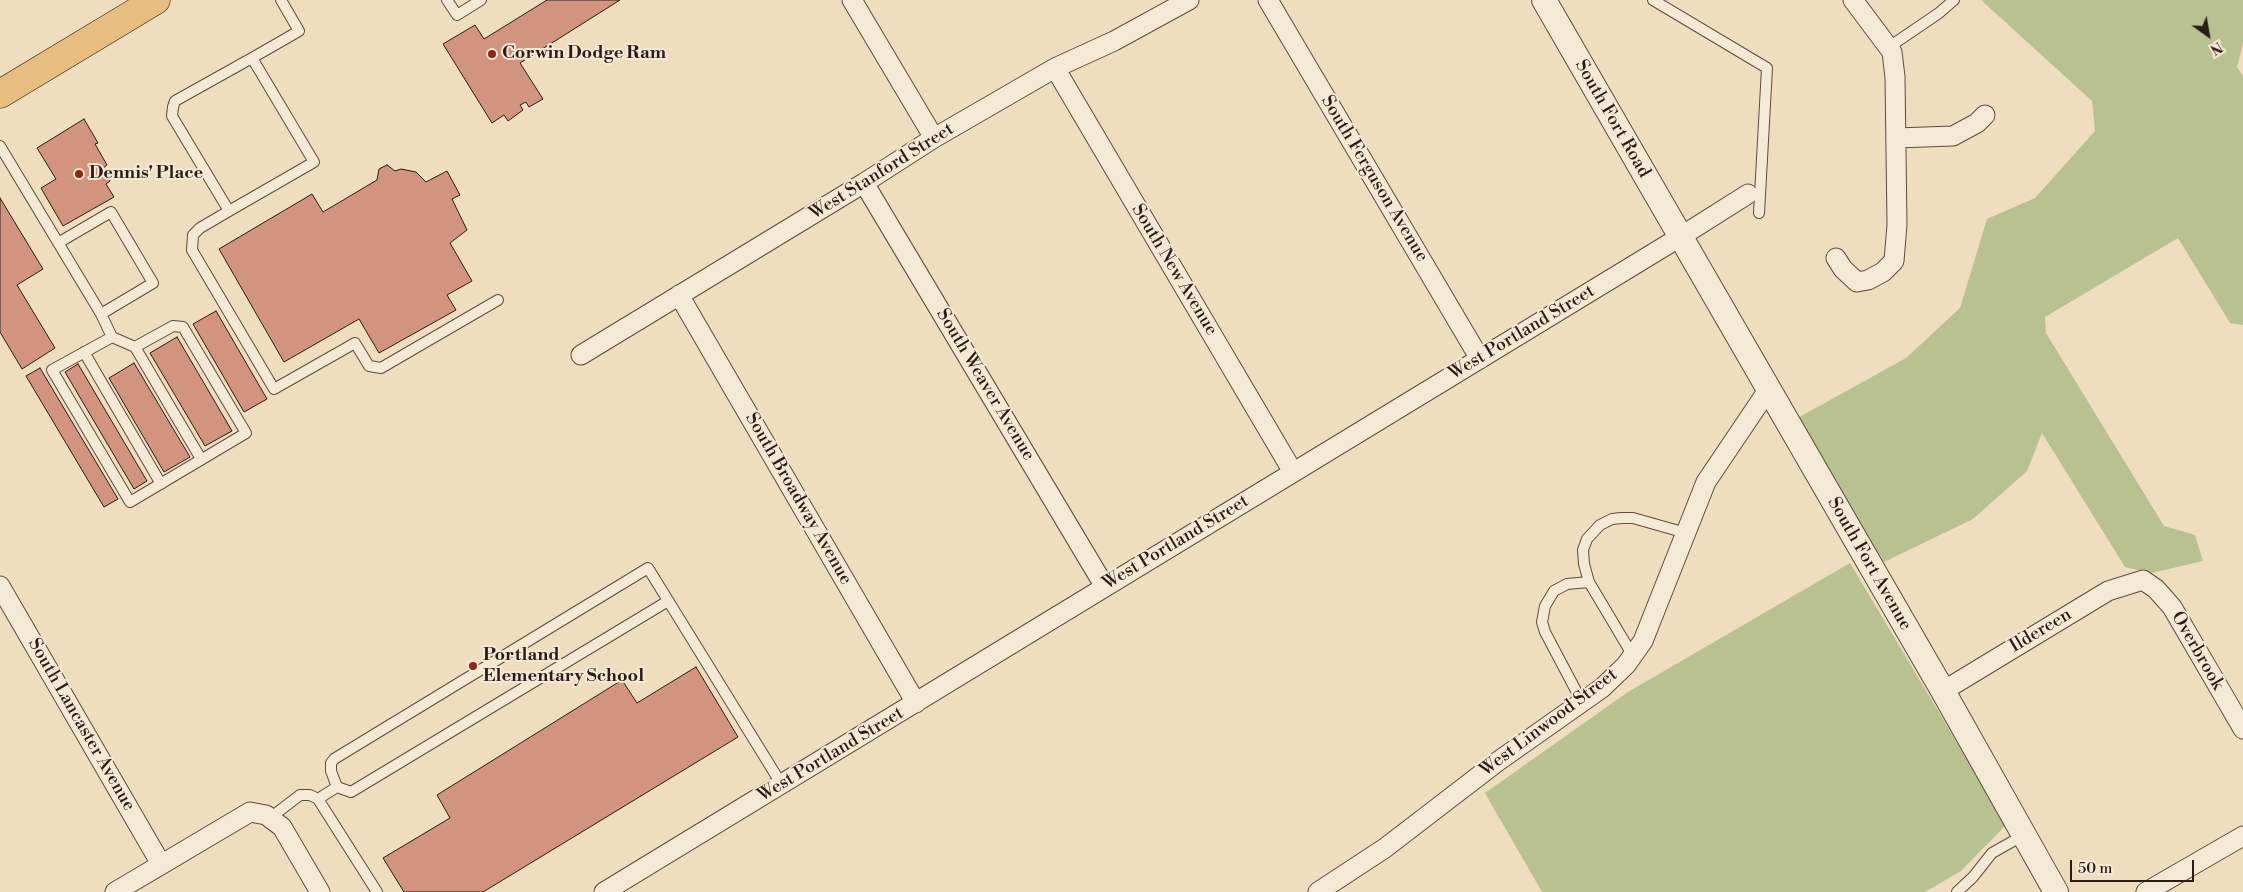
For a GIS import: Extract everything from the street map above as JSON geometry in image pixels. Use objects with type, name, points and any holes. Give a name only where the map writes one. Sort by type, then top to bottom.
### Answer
[{"type":"main road","points":[[0,94],[156,0]]},
{"type":"street","points":[[852,0],[934,138]]},
{"type":"street","name":"West Stanford Street","points":[[581,355],[864,183],[934,138],[1055,68],[1114,41],[1189,0]]},
{"type":"street","name":"South Ferguson Avenue","points":[[1268,0],[1480,359]]},
{"type":"street","name":"South Fort Road","points":[[1544,0],[1680,238]]},
{"type":"street","points":[[1836,258],[1842,269],[1857,282],[1868,280],[1883,272],[1894,261],[1897,220],[1895,77],[1892,52],[1853,0]]},
{"type":"street","name":"South New Avenue","points":[[1055,68],[1293,472]]},
{"type":"street","points":[[1896,138],[1953,136],[1977,123],[1985,115]]},
{"type":"street","name":"South Weaver Avenue","points":[[864,183],[1105,587]]},
{"type":"street","name":"West Portland Street","points":[[606,891],[1680,238],[1748,194]]},
{"type":"street","name":"South Fort Avenue","points":[[1680,238],[1943,691],[2056,892]]},
{"type":"street","name":"South Broadway Avenue","points":[[679,295],[916,703]]},
{"type":"street","name":"West Linwood Street","points":[[1318,892],[1386,848],[1497,762],[1602,688],[1633,656],[1643,641],[1706,482],[1768,390]]},
{"type":"street","name":"Ildereen","points":[[1943,691],[2108,591],[2143,580]]},
{"type":"street","name":"Overbrook","points":[[2143,580],[2156,589],[2172,607],[2243,729]]},
{"type":"street","name":"South Lancaster Avenue","points":[[0,586],[161,864]]},
{"type":"street","points":[[115,892],[250,812],[268,816],[282,827],[320,892]]},
{"type":"street","points":[[2146,892],[2243,836]]},
{"type":"lane","points":[[229,211],[172,116],[172,107],[175,101],[299,31],[282,0]]},
{"type":"lane","points":[[448,0],[457,15],[481,0]]},
{"type":"lane","points":[[1653,0],[1767,68],[1759,213]]},
{"type":"lane","points":[[1889,48],[1939,13],[1954,0]]},
{"type":"lane","points":[[252,58],[314,162],[200,228],[193,235],[192,250],[274,389],[355,342],[368,366],[381,368],[498,300]]},
{"type":"lane","points":[[0,146],[3,159],[58,243],[101,314],[112,337],[135,347],[201,459]]},
{"type":"lane","points":[[58,243],[111,212],[153,283],[101,314]]},
{"type":"lane","points":[[112,337],[52,370],[130,502],[246,433],[183,327],[173,326],[135,347]]},
{"type":"lane","points":[[84,352],[161,484]]},
{"type":"lane","points":[[1633,656],[1589,582],[1584,564],[1583,550],[1592,533],[1600,525],[1612,519],[1633,518],[1686,533]]},
{"type":"lane","points":[[668,601],[351,792],[337,787],[331,771],[331,764],[334,759],[648,568],[782,785]]},
{"type":"lane","points":[[1582,702],[1545,632],[1542,622],[1545,606],[1554,591],[1567,584],[1589,582]]},
{"type":"lane","points":[[318,799],[337,787]]},
{"type":"lane","points":[[268,816],[300,796],[310,795],[318,799],[377,892]]},
{"type":"lane","points":[[1957,892],[1973,877],[1992,853],[2024,834]]},
{"type":"green space","points":[[1981,0],[2243,0],[2243,44],[2237,67],[2243,76],[2243,325],[2230,323],[2178,238],[2045,317],[2046,333],[2164,526],[2195,535],[2203,561],[2152,573],[2125,567],[2042,433],[2027,471],[1973,519],[1884,562],[1794,420],[1906,358],[1960,308],[1987,219],[2035,198],[2095,131],[2092,101]]},
{"type":"green space","points":[[1850,563],[2006,825],[1961,871],[1925,892],[1542,892],[1485,793],[1628,692]]},
{"type":"building","name":"Corwin Dodge Ram","points":[[547,0],[620,0],[520,63],[543,99],[529,107],[526,102],[520,105],[523,110],[508,121],[504,115],[492,123],[443,44],[475,25],[484,39]]},
{"type":"building","name":"Dennis' Place","points":[[84,119],[98,143],[95,144],[107,165],[102,169],[110,181],[106,184],[114,197],[63,226],[41,188],[56,179],[37,148]]},
{"type":"building","points":[[387,165],[395,171],[401,169],[416,172],[426,182],[447,171],[460,195],[452,199],[467,230],[450,243],[472,281],[447,295],[456,310],[379,353],[359,319],[284,362],[219,249],[312,194],[323,212],[377,180],[379,169]]},
{"type":"building","points":[[0,198],[43,269],[17,285],[55,348],[22,369],[0,332]]},
{"type":"building","points":[[216,311],[267,399],[244,412],[193,324]]},
{"type":"building","points":[[177,337],[232,431],[205,446],[150,353]]},
{"type":"building","points":[[134,363],[190,457],[164,472],[109,378]]},
{"type":"building","points":[[78,364],[147,481],[134,489],[65,372]]},
{"type":"building","points":[[40,368],[118,499],[104,507],[26,376]]},
{"type":"building","points":[[696,667],[738,737],[483,892],[404,892],[383,858],[450,818],[437,795],[622,680],[637,703]]},
{"type":"place","name":"Corwin Dodge Ram","points":[[492,54]]},
{"type":"place","name":"Dennis' Place","points":[[79,174]]},
{"type":"place","name":"Portland Elementary School","points":[[473,666]]}]
